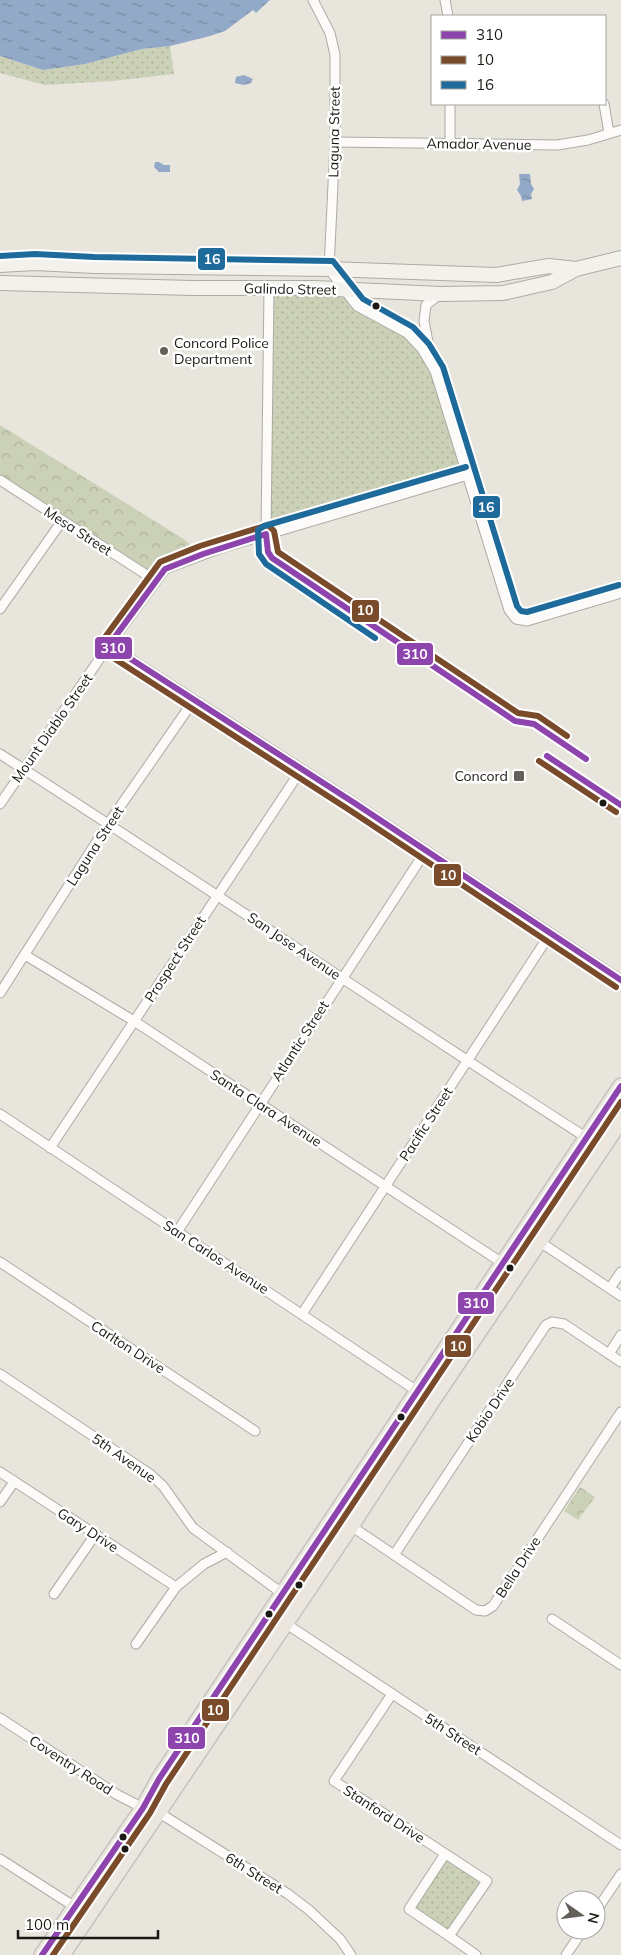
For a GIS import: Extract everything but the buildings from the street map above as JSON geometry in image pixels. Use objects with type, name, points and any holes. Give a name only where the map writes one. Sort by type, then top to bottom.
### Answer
[{"type":"main road","name":"Galindo Street","points":[[0,283],[193,288],[314,288],[440,294],[503,294],[552,282],[576,269],[621,258]]},
{"type":"main road","name":"Galindo Street","points":[[0,265],[35,263],[94,266],[329,269],[496,275],[549,266],[576,269]]},
{"type":"main road","points":[[62,285],[87,276],[93,272],[94,266]]},
{"type":"main road","points":[[193,288],[195,279],[200,274],[248,269]]},
{"type":"main road","points":[[62,1955],[150,1810],[159,1779],[621,1086]]},
{"type":"main road","points":[[42,1955],[75,1907],[253,1671],[621,1120]]},
{"type":"street","name":"Laguna Street","points":[[313,0],[330,33],[335,55],[335,142],[329,269]]},
{"type":"street","points":[[445,0],[448,15]]},
{"type":"street","points":[[450,105],[450,142]]},
{"type":"street","points":[[604,105],[609,133]]},
{"type":"street","name":"Amador Avenue","points":[[335,142],[450,142],[557,145],[588,140],[621,130]]},
{"type":"street","points":[[329,269],[356,306],[407,333],[422,349],[434,370]]},
{"type":"street","points":[[266,534],[269,289]]},
{"type":"street","points":[[440,294],[426,305],[424,320],[427,341],[434,370],[509,610],[516,619],[527,621],[621,593]]},
{"type":"street","name":"Mount Diablo Street","points":[[0,804],[109,645],[164,569],[203,554],[266,534],[468,475]]},
{"type":"street","name":"Mesa Street","points":[[0,480],[156,581]]},
{"type":"street","points":[[0,609],[62,521]]},
{"type":"street","points":[[109,645],[356,804],[425,852],[621,980]]},
{"type":"street","name":"Laguna Street","points":[[0,993],[108,824],[194,700]]},
{"type":"street","name":"San Jose Avenue","points":[[0,754],[587,1138]]},
{"type":"street","name":"Prospect Street","points":[[50,1148],[301,770]]},
{"type":"street","name":"Atlantic Street","points":[[177,1232],[425,852]]},
{"type":"street","name":"Pacific Street","points":[[302,1314],[550,934]]},
{"type":"street","name":"Santa Clara Avenue","points":[[25,955],[134,1021],[504,1264]]},
{"type":"street","name":"San Carlos Avenue","points":[[0,1114],[432,1401]]},
{"type":"street","points":[[525,1232],[621,1296]]},
{"type":"street","name":"Carlton Drive","points":[[0,1262],[255,1431]]},
{"type":"street","points":[[610,1288],[621,1272]]},
{"type":"street","name":"Kobio Drive","points":[[394,1555],[546,1325],[552,1322],[564,1324],[609,1354]]},
{"type":"street","points":[[621,1336],[609,1354],[621,1362]]},
{"type":"street","name":"5th Avenue","points":[[0,1374],[150,1474],[163,1486],[193,1528],[283,1594]]},
{"type":"street","name":"Bella Drive","points":[[351,1526],[476,1610],[485,1612],[493,1606],[621,1412]]},
{"type":"street","name":"Gary Drive","points":[[0,1472],[176,1587]]},
{"type":"street","points":[[0,1502],[14,1482]]},
{"type":"street","points":[[54,1594],[95,1535]]},
{"type":"street","points":[[253,1671],[257,1648],[284,1609],[283,1594],[297,1587],[323,1550],[340,1542]]},
{"type":"street","points":[[136,1644],[176,1587],[204,1564],[226,1552]]},
{"type":"street","points":[[552,1619],[621,1665]]},
{"type":"street","name":"5th Street","points":[[285,1623],[621,1845]]},
{"type":"street","name":"Stanford Drive","points":[[392,1694],[334,1781],[487,1881],[449,1936]]},
{"type":"street","name":"Coventry Road","points":[[0,1718],[116,1794],[150,1810]]},
{"type":"street","name":"6th Street","points":[[150,1810],[280,1889],[309,1910],[340,1939],[351,1955]]},
{"type":"street","points":[[445,1854],[408,1909],[476,1955]]},
{"type":"street","points":[[0,1860],[75,1907]]},
{"type":"street","points":[[606,1896],[621,1874]]},
{"type":"street","points":[[566,1955],[576,1940]]},
{"type":"green space","points":[[170,46],[174,74],[113,81],[45,85],[0,73],[0,56],[43,70],[85,64],[142,49]]},
{"type":"green space","points":[[269,289],[345,290],[357,306],[407,333],[435,371],[468,475],[266,534]]},
{"type":"green space","points":[[0,425],[182,538],[203,554],[165,569],[156,581],[0,480]]},
{"type":"green space","points":[[580,1487],[595,1497],[578,1520],[564,1511]]},
{"type":"green space","points":[[445,1854],[487,1881],[449,1936],[409,1909]]},
{"type":"water","points":[[0,0],[270,0],[256,13],[253,10],[225,31],[210,36],[170,46],[142,49],[85,64],[43,70],[0,56]]},
{"type":"water","points":[[244,75],[253,79],[251,83],[244,85],[235,83],[236,77]]},
{"type":"water","points":[[155,162],[170,165],[170,172],[159,172],[154,167]]},
{"type":"water","points":[[519,174],[530,174],[531,184],[534,189],[531,194],[532,199],[522,201],[517,190],[520,184]]},
{"type":"transit line","name":"16","points":[[0,256],[35,254],[94,257],[333,261],[363,299],[413,327],[429,344],[443,367],[517,606],[521,611],[527,612],[619,585]]},
{"type":"transit line","name":"16","points":[[375,638],[266,564],[259,554],[258,530],[264,526],[466,467]]},
{"type":"transit line","name":"10","points":[[567,736],[538,716],[518,713],[278,552],[274,531],[268,525],[200,546],[160,562],[100,644],[104,652],[351,811],[616,987]]},
{"type":"transit line","name":"310","points":[[586,759],[534,724],[515,721],[272,558],[268,552],[266,534],[203,554],[165,569],[109,645],[356,804],[621,980]]},
{"type":"transit line","name":"310","points":[[547,756],[621,805]]},
{"type":"transit line","name":"10","points":[[539,761],[616,812]]},
{"type":"transit line","name":"310","points":[[42,1955],[143,1808],[159,1779],[621,1086]]},
{"type":"transit line","name":"10","points":[[53,1955],[150,1813],[166,1784],[621,1102]]},
{"type":"place","name":"Concord Police Department","points":[[164,351]]},
{"type":"place","name":"Concord","points":[[519,776]]}]
